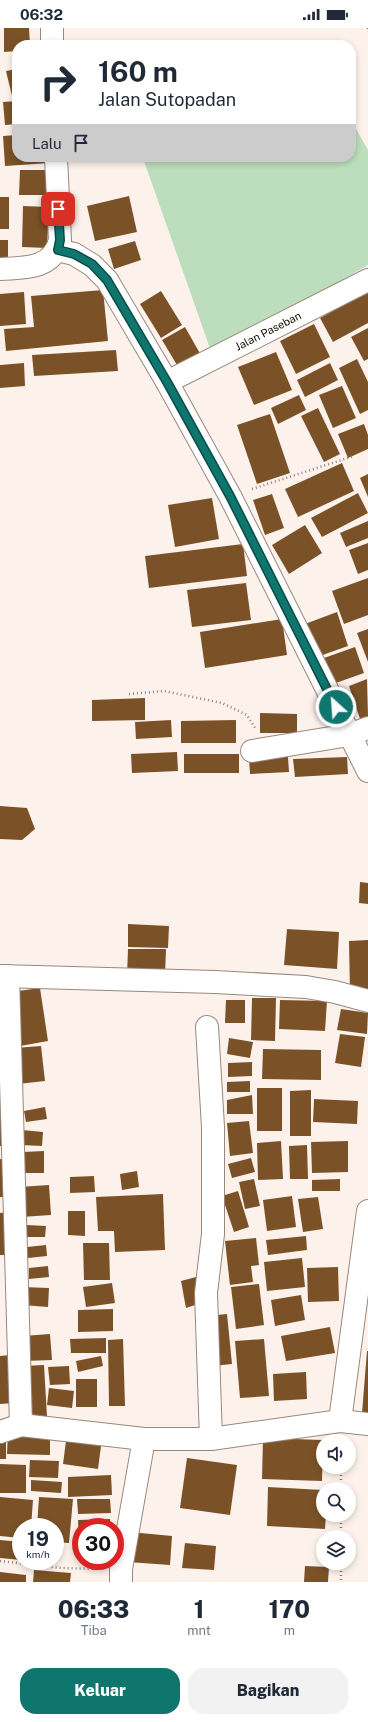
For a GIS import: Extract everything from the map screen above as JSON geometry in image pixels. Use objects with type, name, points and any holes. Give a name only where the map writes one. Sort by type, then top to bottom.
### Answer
[{"type":"street","points":[[52,28],[52,40]]},
{"type":"street","points":[[0,269],[20,268],[36,265],[52,258],[58,250],[60,240],[56,162]]},
{"type":"street","points":[[58,250],[74,254],[92,264],[107,280],[167,382],[359,731],[368,771]]},
{"type":"street","name":"Jalan Paseban","points":[[167,382],[368,280]]},
{"type":"street","points":[[259,749],[359,731]]},
{"type":"street","points":[[22,1426],[4,976],[215,982],[299,987],[335,992],[368,1001]]},
{"type":"street","points":[[207,1027],[212,1127],[213,1234],[206,1293],[211,1439]]},
{"type":"street","points":[[340,1421],[368,1211]]},
{"type":"street","points":[[0,1432],[22,1426],[144,1439],[211,1439],[340,1421],[368,1424]]},
{"type":"street","points":[[121,1576],[144,1439]]},
{"type":"path","points":[[230,496],[354,456]]},
{"type":"path","points":[[129,694],[164,691],[222,703],[248,715],[259,749]]},
{"type":"path","points":[[0,1561],[121,1576]]},
{"type":"path","points":[[341,1570],[341,1582]]},
{"type":"green space","points":[[356,129],[368,150],[368,265],[212,354],[144,162],[356,162]]},
{"type":"building","points":[[4,28],[29,28],[30,40],[12,40],[12,51],[4,52]]},
{"type":"building","points":[[12,70],[12,96],[6,71]]},
{"type":"building","points":[[12,101],[12,124],[5,125],[3,102]]},
{"type":"building","points":[[12,135],[12,162],[50,163],[5,166],[3,136]]},
{"type":"building","points":[[20,170],[47,170],[47,195],[19,195]]},
{"type":"building","points":[[129,196],[137,232],[95,241],[87,206]]},
{"type":"building","points":[[0,197],[9,197],[9,229],[0,229]]},
{"type":"building","points":[[23,206],[49,207],[47,248],[22,247]]},
{"type":"building","points":[[0,240],[8,240],[8,260],[0,259]]},
{"type":"building","points":[[135,241],[141,260],[114,269],[108,249]]},
{"type":"building","points":[[103,290],[108,341],[6,351],[4,329],[34,327],[31,296]]},
{"type":"building","points":[[161,291],[182,325],[161,338],[140,304]]},
{"type":"building","points":[[24,292],[26,324],[0,326],[0,294]]},
{"type":"building","points":[[368,292],[368,323],[333,342],[320,318]]},
{"type":"building","points":[[314,324],[330,357],[296,374],[280,341]]},
{"type":"building","points":[[185,327],[202,357],[180,370],[162,340]]},
{"type":"building","points":[[368,328],[368,359],[364,361],[351,337]]},
{"type":"building","points":[[116,350],[118,371],[34,376],[32,355]]},
{"type":"building","points":[[276,352],[292,390],[254,405],[238,367]]},
{"type":"building","points":[[357,359],[368,382],[368,410],[360,414],[339,368]]},
{"type":"building","points":[[24,363],[25,386],[0,388],[0,365]]},
{"type":"building","points":[[330,363],[338,380],[305,397],[297,380]]},
{"type":"building","points":[[342,386],[356,418],[333,428],[319,395]]},
{"type":"building","points":[[299,395],[306,410],[278,424],[271,408]]},
{"type":"building","points":[[318,408],[340,454],[324,462],[301,416]]},
{"type":"building","points":[[270,414],[290,473],[257,484],[237,425]]},
{"type":"building","points":[[364,424],[368,435],[368,449],[348,458],[338,434]]},
{"type":"building","points":[[342,463],[354,491],[298,517],[285,489]]},
{"type":"building","points":[[368,474],[368,497],[360,478]]},
{"type":"building","points":[[358,493],[368,513],[322,537],[311,518]]},
{"type":"building","points":[[272,494],[284,528],[265,535],[253,500]]},
{"type":"building","points":[[212,498],[219,539],[175,547],[168,505]]},
{"type":"building","points":[[368,521],[368,538],[346,547],[340,533]]},
{"type":"building","points":[[305,525],[322,553],[289,574],[272,545]]},
{"type":"building","points":[[368,543],[368,570],[358,574],[349,550]]},
{"type":"building","points":[[243,544],[247,576],[149,588],[145,556]]},
{"type":"building","points":[[368,578],[368,615],[344,624],[332,591]]},
{"type":"building","points":[[246,583],[251,620],[192,627],[187,590]]},
{"type":"building","points":[[337,612],[348,646],[317,657],[305,624]]},
{"type":"building","points":[[282,619],[287,655],[205,668],[200,632]]},
{"type":"building","points":[[368,629],[368,662],[357,633]]},
{"type":"building","points":[[355,647],[364,673],[333,684],[324,658]]},
{"type":"building","points":[[367,679],[368,716],[360,719],[349,686]]},
{"type":"building","points":[[145,698],[145,720],[92,721],[92,700]]},
{"type":"building","points":[[260,713],[297,714],[297,733],[260,733]]},
{"type":"building","points":[[171,720],[172,737],[136,739],[135,722]]},
{"type":"building","points":[[236,720],[236,743],[181,743],[181,721]]},
{"type":"building","points":[[177,752],[178,771],[132,773],[131,754]]},
{"type":"building","points":[[184,754],[239,754],[239,773],[184,773]]},
{"type":"building","points":[[288,757],[289,772],[250,774],[249,758]]},
{"type":"building","points":[[347,757],[348,774],[295,777],[293,759]]},
{"type":"building","points":[[0,806],[27,808],[35,829],[22,840],[0,839]]},
{"type":"building","points":[[360,882],[368,883],[368,904],[359,903]]},
{"type":"building","points":[[128,924],[169,926],[168,948],[128,947]]},
{"type":"building","points":[[287,929],[339,932],[337,969],[284,965]]},
{"type":"building","points":[[368,940],[368,991],[350,992],[349,941]]},
{"type":"building","points":[[128,949],[166,949],[165,975],[127,975]]},
{"type":"building","points":[[40,988],[48,1041],[20,1046],[11,992]]},
{"type":"building","points":[[252,998],[276,998],[275,1041],[251,1040]]},
{"type":"building","points":[[226,1000],[245,1000],[245,1023],[225,1023]]},
{"type":"building","points":[[280,1000],[327,1001],[325,1031],[279,1029]]},
{"type":"building","points":[[341,1009],[368,1013],[367,1034],[337,1030]]},
{"type":"building","points":[[340,1034],[365,1037],[361,1067],[335,1063]]},
{"type":"building","points":[[229,1038],[253,1042],[250,1058],[227,1054]]},
{"type":"building","points":[[41,1046],[45,1081],[18,1084],[15,1048]]},
{"type":"building","points":[[263,1049],[321,1050],[321,1080],[262,1079]]},
{"type":"building","points":[[252,1062],[252,1076],[228,1077],[228,1063]]},
{"type":"building","points":[[250,1081],[250,1092],[227,1092],[227,1082]]},
{"type":"building","points":[[257,1088],[282,1088],[282,1131],[257,1131]]},
{"type":"building","points":[[311,1090],[311,1136],[290,1136],[290,1091]]},
{"type":"building","points":[[252,1095],[253,1114],[227,1114],[227,1100]]},
{"type":"building","points":[[314,1099],[358,1101],[357,1124],[313,1122]]},
{"type":"building","points":[[45,1107],[47,1119],[26,1122],[24,1111]]},
{"type":"building","points":[[0,1111],[3,1111],[7,1146],[0,1146]]},
{"type":"building","points":[[249,1121],[253,1153],[230,1156],[227,1123]]},
{"type":"building","points":[[22,1130],[43,1132],[42,1146],[21,1145]]},
{"type":"building","points":[[281,1141],[283,1179],[258,1180],[257,1143]]},
{"type":"building","points":[[348,1141],[348,1172],[312,1173],[311,1142]]},
{"type":"building","points":[[307,1145],[308,1179],[290,1179],[289,1146]]},
{"type":"building","points":[[44,1151],[44,1173],[24,1173],[23,1152]]},
{"type":"building","points":[[251,1158],[255,1172],[232,1178],[228,1164]]},
{"type":"building","points":[[0,1159],[7,1160],[3,1197],[0,1197]]},
{"type":"building","points":[[137,1171],[139,1187],[122,1190],[120,1174]]},
{"type":"building","points":[[94,1176],[95,1192],[70,1193],[70,1177]]},
{"type":"building","points":[[254,1179],[260,1206],[245,1209],[239,1182]]},
{"type":"building","points":[[340,1179],[340,1191],[312,1191],[312,1180]]},
{"type":"building","points":[[49,1185],[51,1215],[21,1217],[19,1187]]},
{"type":"building","points":[[238,1191],[249,1227],[234,1232],[222,1196]]},
{"type":"building","points":[[163,1194],[165,1250],[115,1252],[114,1231],[98,1231],[96,1197]]},
{"type":"building","points":[[292,1196],[296,1227],[267,1231],[263,1200]]},
{"type":"building","points":[[318,1197],[323,1229],[303,1232],[298,1199]]},
{"type":"building","points":[[68,1211],[85,1211],[85,1236],[68,1235]]},
{"type":"building","points":[[10,1212],[11,1255],[0,1255],[0,1213]]},
{"type":"building","points":[[27,1225],[46,1226],[45,1237],[26,1237]]},
{"type":"building","points":[[306,1236],[307,1250],[268,1255],[266,1240]]},
{"type":"building","points":[[256,1238],[259,1265],[251,1266],[253,1282],[230,1285],[225,1241]]},
{"type":"building","points":[[83,1243],[109,1243],[110,1280],[84,1280]]},
{"type":"building","points":[[46,1245],[47,1256],[28,1258],[27,1247]]},
{"type":"building","points":[[302,1258],[305,1287],[267,1291],[264,1262]]},
{"type":"building","points":[[48,1266],[49,1277],[29,1279],[29,1268]]},
{"type":"building","points":[[338,1267],[339,1301],[308,1302],[307,1268]]},
{"type":"building","points":[[196,1277],[201,1303],[186,1308],[181,1281]]},
{"type":"building","points":[[112,1283],[115,1303],[86,1307],[83,1287]]},
{"type":"building","points":[[259,1284],[264,1325],[236,1329],[231,1287]]},
{"type":"building","points":[[23,1287],[49,1288],[48,1307],[22,1305]]},
{"type":"building","points":[[301,1295],[305,1320],[275,1326],[271,1300]]},
{"type":"building","points":[[113,1309],[113,1331],[78,1332],[78,1310]]},
{"type":"building","points":[[227,1314],[232,1364],[213,1366],[207,1316]]},
{"type":"building","points":[[330,1327],[335,1353],[286,1361],[281,1336]]},
{"type":"building","points":[[50,1334],[52,1360],[24,1361],[23,1336]]},
{"type":"building","points":[[106,1338],[106,1353],[71,1353],[70,1339]]},
{"type":"building","points":[[123,1339],[125,1406],[109,1406],[108,1340]]},
{"type":"building","points":[[264,1339],[269,1396],[240,1398],[235,1341]]},
{"type":"building","points":[[368,1351],[368,1414],[362,1413]]},
{"type":"building","points":[[11,1355],[15,1403],[0,1404],[0,1356]]},
{"type":"building","points":[[101,1356],[103,1366],[78,1372],[76,1361]]},
{"type":"building","points":[[44,1365],[47,1416],[26,1417],[23,1366]]},
{"type":"building","points":[[69,1366],[70,1384],[50,1385],[48,1367]]},
{"type":"building","points":[[306,1372],[307,1399],[274,1401],[273,1374]]},
{"type":"building","points":[[76,1379],[97,1379],[97,1407],[76,1407]]},
{"type":"building","points":[[49,1388],[74,1391],[72,1408],[47,1405]]},
{"type":"building","points":[[8,1432],[50,1433],[50,1455],[7,1454]]},
{"type":"building","points":[[0,1438],[6,1438],[6,1459],[0,1459]]},
{"type":"building","points":[[263,1438],[316,1440],[316,1474],[322,1474],[322,1481],[262,1479]]},
{"type":"building","points":[[66,1441],[101,1446],[98,1469],[63,1464]]},
{"type":"building","points":[[187,1458],[237,1465],[230,1515],[180,1508]]},
{"type":"building","points":[[30,1460],[59,1461],[58,1478],[29,1477]]},
{"type":"building","points":[[0,1464],[26,1465],[26,1493],[0,1493]]},
{"type":"building","points":[[111,1475],[112,1495],[68,1497],[68,1477]]},
{"type":"building","points":[[31,1480],[62,1482],[61,1493],[31,1491]]},
{"type":"building","points":[[268,1487],[316,1490],[316,1522],[326,1522],[325,1529],[267,1526]]},
{"type":"building","points":[[0,1497],[33,1500],[32,1518],[12,1518],[12,1537],[0,1536]]},
{"type":"building","points":[[39,1497],[73,1499],[69,1543],[64,1543],[64,1518],[38,1518]]},
{"type":"building","points":[[77,1499],[110,1499],[111,1513],[78,1514]]},
{"type":"building","points":[[130,1532],[172,1536],[170,1565],[128,1562]]},
{"type":"building","points":[[0,1540],[12,1541],[12,1559],[0,1558]]},
{"type":"building","points":[[185,1543],[216,1546],[214,1570],[182,1568]]},
{"type":"building","points":[[305,1566],[316,1566],[316,1570],[329,1570],[328,1582],[304,1582]]},
{"type":"building","points":[[34,1570],[71,1573],[70,1582],[33,1582]]},
{"type":"building","points":[[0,1572],[26,1575],[26,1582],[0,1582]]},
{"type":"route","points":[[58,209],[60,240],[58,250],[74,254],[92,264],[107,280],[167,382],[230,496],[336,707]]}]
